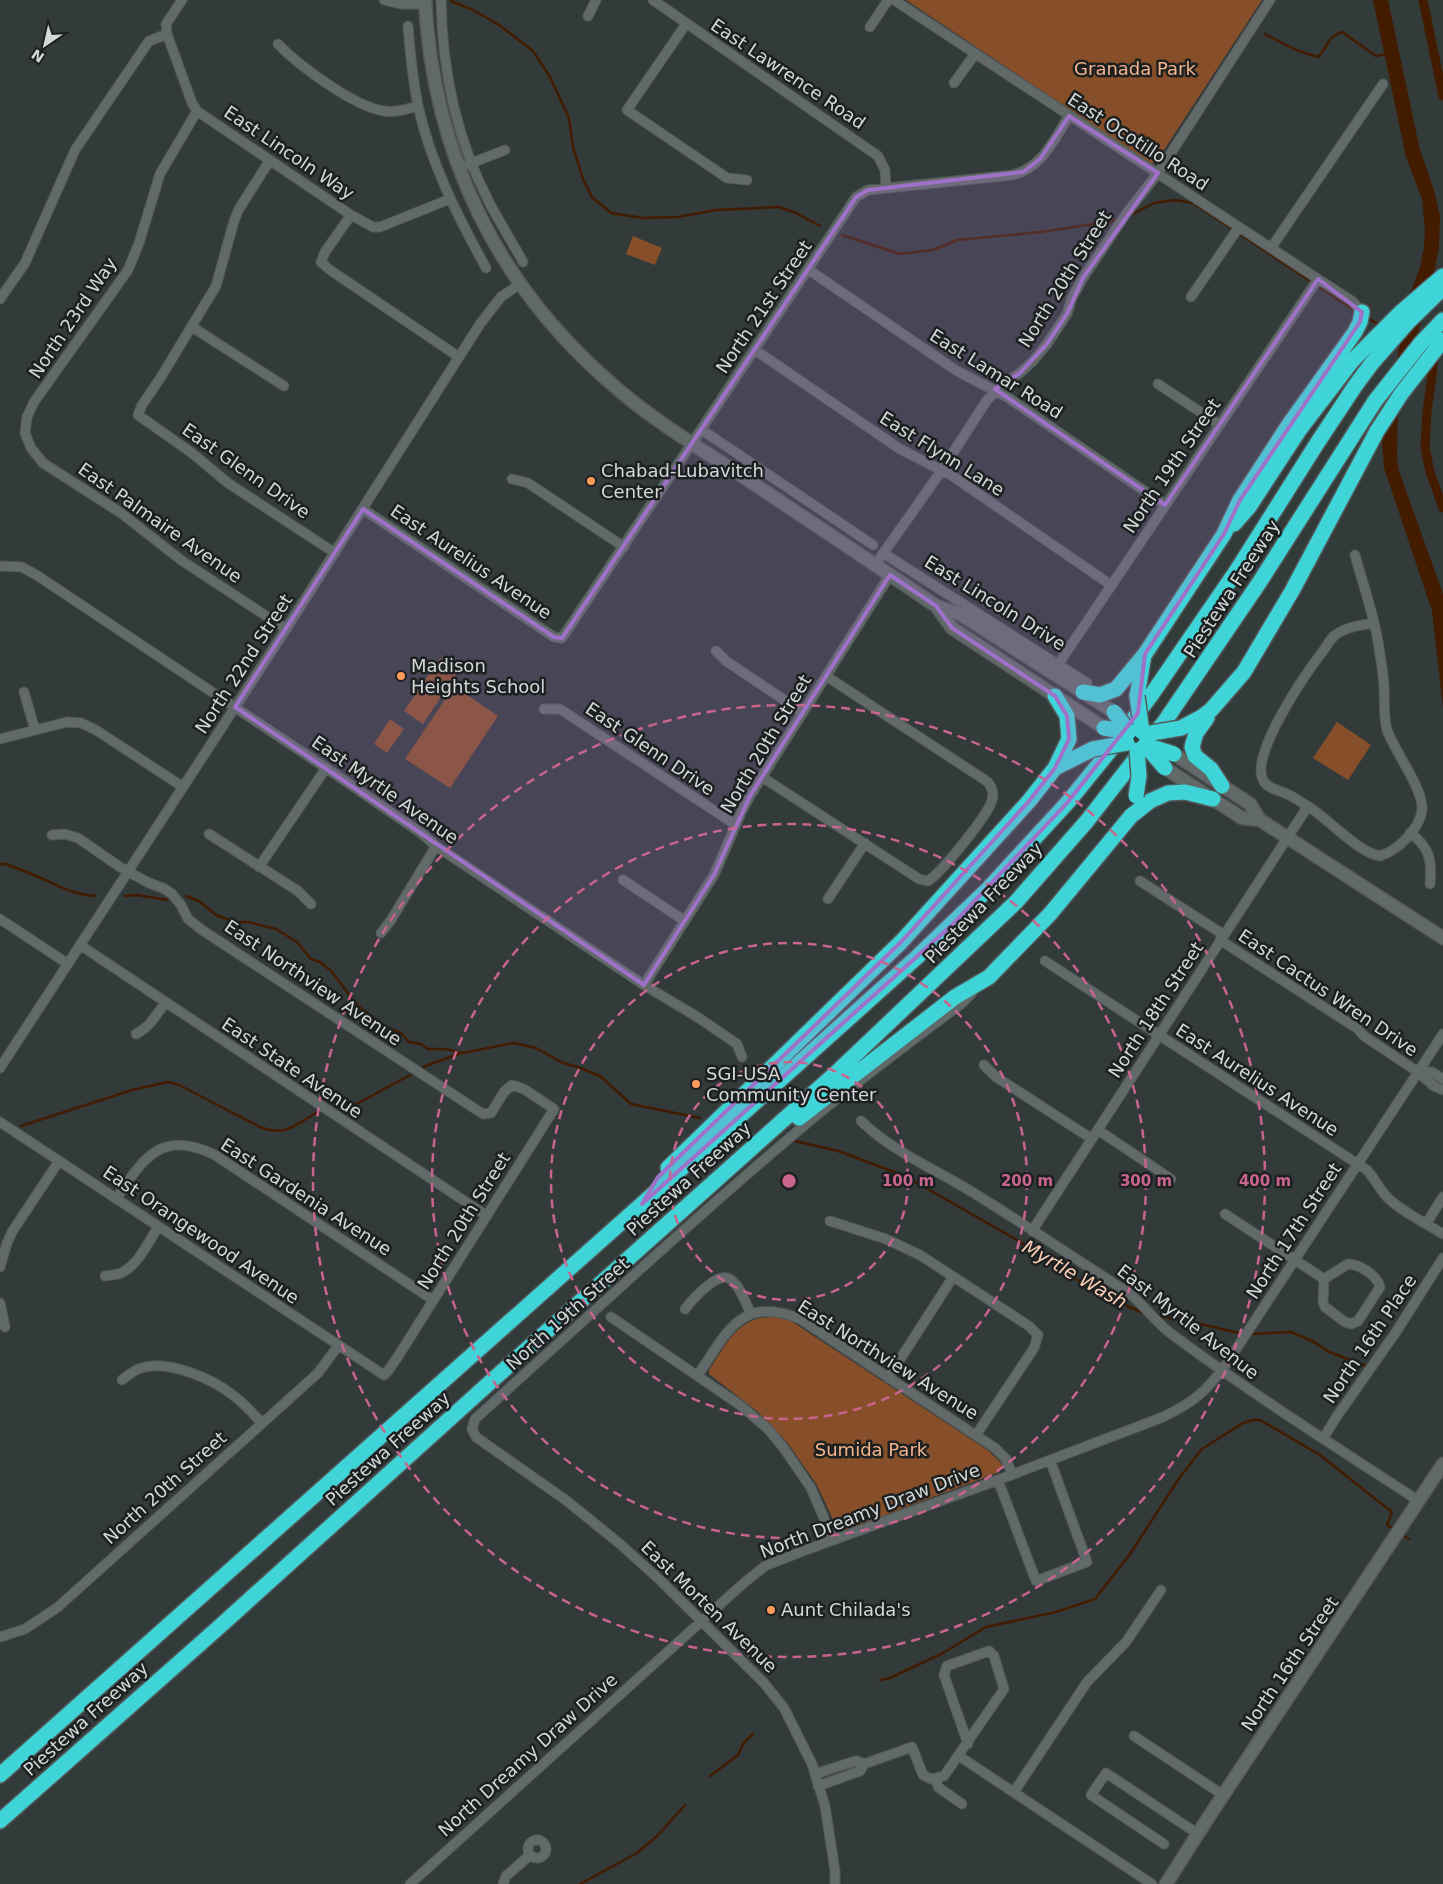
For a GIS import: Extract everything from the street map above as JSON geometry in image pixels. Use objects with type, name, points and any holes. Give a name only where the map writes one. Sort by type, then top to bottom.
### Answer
[{"type":"highway","points":[[1224,534],[1249,507],[1300,429],[1369,342],[1443,276]]},
{"type":"highway","name":"Piestewa Freeway","points":[[0,1775],[642,1204],[951,926],[987,890],[1068,802],[1152,694],[1248,554],[1316,445],[1372,363],[1408,322],[1443,288]]},
{"type":"highway","points":[[1085,687],[1100,695],[1110,693],[1116,689],[1145,654],[1224,534],[1240,500],[1310,393],[1355,332],[1362,312]]},
{"type":"highway","name":"Piestewa Freeway","points":[[0,1821],[211,1634],[874,1038],[1010,908],[1055,858],[1129,769],[1181,699],[1259,583],[1375,401],[1421,343],[1443,320]]},
{"type":"highway","points":[[1056,768],[1094,749],[1181,728],[1211,710],[1244,672],[1292,591],[1377,431],[1401,394],[1443,340]]},
{"type":"highway","points":[[1131,816],[1140,776],[1137,696],[1145,654]]},
{"type":"highway","points":[[642,1204],[658,1177],[827,1015],[932,910],[1056,768],[1066,748],[1070,730],[1067,716],[1055,696]]},
{"type":"highway","points":[[1211,710],[1205,722],[1196,733],[1192,747],[1195,756],[1211,769],[1222,786]]},
{"type":"highway","points":[[1114,712],[1165,768]]},
{"type":"highway","points":[[1104,728],[1138,739],[1174,754]]},
{"type":"highway","points":[[670,1221],[711,1194],[800,1117],[932,1015],[989,977],[1050,914],[1131,816],[1150,801],[1168,793],[1185,792],[1213,799]]},
{"type":"main road","points":[[425,2],[432,70],[438,102],[459,168],[482,220],[520,284],[549,320],[596,370],[636,404],[936,606],[960,614],[1056,668],[1085,687],[1114,712]]},
{"type":"main road","points":[[936,606],[952,628],[1104,728]]},
{"type":"main road","points":[[1174,754],[1250,804],[1260,820],[1443,938]]},
{"type":"main road","points":[[1165,768],[1242,818],[1260,820]]},
{"type":"main road","name":"North 16th Street","points":[[1166,1884],[1443,1464]]},
{"type":"street","name":"East Lincoln Way","points":[[182,0],[166,24],[167,34],[192,103],[198,111],[351,215],[372,227],[380,227],[450,199]]},
{"type":"street","points":[[384,0],[401,4],[425,2]]},
{"type":"street","points":[[441,0],[442,32],[447,73],[457,116],[472,162],[489,201],[523,262]]},
{"type":"street","points":[[588,16],[596,0]]},
{"type":"street","name":"East Lawrence Road","points":[[653,0],[878,156],[884,170],[886,188]]},
{"type":"street","points":[[870,27],[888,0]]},
{"type":"street","name":"East Ocotillo Road","points":[[894,0],[1352,301],[1362,312]]},
{"type":"street","name":"North 20th Street","points":[[875,565],[942,470],[987,400],[1034,361],[1067,314],[1072,298],[1083,278],[1126,214],[1158,173],[1270,0]]},
{"type":"street","points":[[686,24],[627,110],[661,138],[727,178],[747,180]]},
{"type":"street","points":[[408,26],[418,106],[436,163],[450,199],[486,268]]},
{"type":"street","points":[[0,299],[25,263],[75,150],[149,41],[167,34]]},
{"type":"street","points":[[278,44],[290,57],[359,103],[386,111],[398,111],[418,106]]},
{"type":"street","points":[[954,83],[975,54]]},
{"type":"street","points":[[1271,248],[1383,84]]},
{"type":"street","name":"North 23rd Way","points":[[25,433],[27,417],[34,402],[128,270],[139,243],[160,174],[198,111]]},
{"type":"street","name":"North 21st Street","points":[[562,638],[856,197],[868,190],[1023,172],[1033,167],[1040,159],[1069,116]]},
{"type":"street","points":[[459,168],[505,150]]},
{"type":"street","points":[[270,160],[239,209],[216,286],[192,327],[284,386]]},
{"type":"street","points":[[351,215],[325,252],[321,262],[459,357]]},
{"type":"street","points":[[1191,297],[1239,227]]},
{"type":"street","name":"East Lamar Road","points":[[809,270],[958,371],[1007,397],[1166,505]]},
{"type":"street","name":"North 19th Street","points":[[1056,668],[1318,279]]},
{"type":"street","name":"North 22nd Street","points":[[0,1068],[286,629],[459,357],[501,297],[520,284]]},
{"type":"street","name":"East Glenn Drive","points":[[192,327],[142,405],[138,415],[192,453],[228,483],[335,553]]},
{"type":"street","name":"East Flynn Lane","points":[[755,350],[900,448],[942,470],[1111,585]]},
{"type":"street","points":[[1158,384],[1220,425]]},
{"type":"street","points":[[702,430],[874,545]]},
{"type":"street","name":"East Palmaire Avenue","points":[[25,433],[30,448],[43,462],[121,513],[181,560],[286,629]]},
{"type":"street","points":[[512,479],[528,483],[624,546]]},
{"type":"street","name":"East Aurelius Avenue","points":[[363,509],[554,637],[562,638]]},
{"type":"street","name":"East Lincoln Drive","points":[[883,553],[1056,668]]},
{"type":"street","points":[[1355,555],[1374,623],[1380,652],[1386,724],[1395,748],[1415,785],[1422,810],[1410,833],[1396,849],[1389,854],[1380,856],[1365,851],[1308,806],[1289,795],[1271,788],[1264,782],[1262,776],[1269,740],[1284,710],[1310,668],[1334,636],[1353,627],[1374,623]]},
{"type":"street","name":"East Myrtle Avenue","points":[[0,566],[22,567],[38,576],[326,768],[421,833],[436,846],[644,985],[699,1018],[737,1044],[742,1056]]},
{"type":"street","name":"North 20th Street","points":[[644,985],[714,875],[742,811],[762,777],[890,575]]},
{"type":"street","points":[[716,651],[726,661],[802,712]]},
{"type":"street","points":[[762,777],[919,879],[928,881],[936,876],[968,836],[992,801],[993,790],[988,782],[826,676]]},
{"type":"street","points":[[24,692],[34,730]]},
{"type":"street","name":"East Glenn Drive","points":[[544,709],[560,709],[736,825]]},
{"type":"street","points":[[0,739],[74,721],[90,726],[183,787]]},
{"type":"street","points":[[259,867],[326,768]]},
{"type":"street","name":"North 18th Street","points":[[1032,1231],[1308,806]]},
{"type":"street","points":[[1410,833],[1424,844],[1428,853],[1432,869],[1430,884]]},
{"type":"street","name":"East Northview Avenue","points":[[52,835],[65,834],[78,838],[128,871],[172,894],[181,905],[188,919],[202,930],[483,1114],[491,1113],[504,1092],[512,1085],[524,1089],[554,1109]]},
{"type":"street","points":[[209,834],[298,891],[311,904]]},
{"type":"street","points":[[828,899],[864,843]]},
{"type":"street","points":[[381,933],[392,920],[436,846]]},
{"type":"street","points":[[623,880],[685,921]]},
{"type":"street","name":"East Cactus Wren Drive","points":[[1140,881],[1358,1029],[1364,1036],[1418,1072],[1434,1086],[1443,1090]]},
{"type":"street","points":[[0,919],[68,964]]},
{"type":"street","name":"East State Avenue","points":[[80,945],[487,1216]]},
{"type":"street","name":"East Aurelius Avenue","points":[[1045,961],[1367,1170],[1377,1180],[1385,1195],[1393,1202],[1443,1234]]},
{"type":"street","name":"North 19th Street","points":[[472,1429],[475,1419],[754,1169],[807,1123],[961,1004],[989,977]]},
{"type":"street","points":[[136,1034],[150,1024],[165,1003]]},
{"type":"street","name":"North 17th Street","points":[[1221,1370],[1443,1034]]},
{"type":"street","points":[[984,1065],[996,1077],[1092,1139]]},
{"type":"street","name":"East Cactus Wren Drive","points":[[1418,1072],[1432,1072],[1443,1079]]},
{"type":"street","name":"North 20th Street","points":[[384,1375],[554,1109]]},
{"type":"street","name":"East Myrtle Avenue","points":[[861,1121],[871,1131],[977,1195],[1138,1300],[1171,1333],[1221,1370],[1419,1501]]},
{"type":"street","name":"East Orangewood Avenue","points":[[0,1122],[384,1375]]},
{"type":"street","points":[[1098,1130],[1171,1178]]},
{"type":"street","name":"East Gardenia Avenue","points":[[116,1199],[149,1155],[170,1145],[199,1147],[215,1155],[433,1300]]},
{"type":"street","points":[[0,1267],[6,1243],[12,1232],[59,1161]]},
{"type":"street","points":[[1426,1224],[1443,1197]]},
{"type":"street","points":[[1225,1214],[1324,1279]]},
{"type":"street","points":[[830,1220],[894,1242],[920,1255],[1029,1326],[1038,1335],[1034,1348],[976,1435]]},
{"type":"street","points":[[105,1276],[120,1274],[131,1266],[158,1227]]},
{"type":"street","name":"North 16th Place","points":[[1323,1439],[1396,1332],[1443,1258]]},
{"type":"street","points":[[1348,1264],[1354,1264],[1374,1277],[1380,1287],[1358,1321],[1351,1324],[1345,1322],[1325,1307],[1323,1302],[1324,1279],[1348,1264]]},
{"type":"street","points":[[888,1378],[953,1277]]},
{"type":"street","points":[[685,1309],[695,1297],[711,1284],[719,1279],[726,1278],[735,1284],[751,1314]]},
{"type":"street","points":[[0,1303],[5,1327]]},
{"type":"street","name":"East Northview Avenue","points":[[698,1376],[733,1324],[751,1314],[777,1312],[800,1319],[995,1448],[1006,1458],[1012,1474]]},
{"type":"street","points":[[610,1317],[740,1405],[768,1429],[783,1447],[811,1488],[834,1539]]},
{"type":"street","name":"North 20th Street","points":[[0,1636],[25,1629],[58,1607],[318,1373],[338,1346]]},
{"type":"street","points":[[122,1380],[131,1372],[142,1367],[166,1367],[190,1372],[213,1381],[235,1396],[262,1423]]},
{"type":"street","name":"North Dreamy Draw Drive","points":[[410,1884],[765,1566],[834,1539],[915,1514],[1012,1474],[1180,1410],[1198,1398],[1221,1370]]},
{"type":"street","name":"East Morten Avenue","points":[[472,1429],[476,1437],[577,1508],[646,1567],[764,1683],[784,1708],[806,1749],[825,1806],[835,1871],[835,1884]]},
{"type":"street","points":[[998,1480],[1036,1581],[1088,1562],[1050,1460]]},
{"type":"street","points":[[1014,1792],[1087,1682],[1126,1642],[1162,1590]]},
{"type":"street","points":[[818,1786],[860,1771],[864,1764],[912,1747],[923,1775],[931,1779],[944,1776],[968,1744],[1004,1690],[994,1656],[989,1650],[947,1666],[944,1675],[968,1744]]},
{"type":"street","points":[[1134,1736],[1223,1795]]},
{"type":"street","points":[[959,1756],[1152,1884]]},
{"type":"street","points":[[815,1774],[852,1762],[857,1761],[864,1764]]},
{"type":"street","points":[[1164,1844],[1092,1795],[1106,1773],[1198,1834]]},
{"type":"street","points":[[936,1778],[938,1788],[962,1804]]},
{"type":"street","points":[[503,1884],[506,1876],[530,1855]]},
{"type":"street","name":"East Morten Avenue","points":[[835,1871],[842,1884]]},
{"type":"highlighted area","points":[[1069,116],[1158,173],[1083,278],[1067,314],[1047,344],[1020,373],[995,389],[1165,505],[1318,279],[1362,312],[1360,322],[1240,500],[1224,534],[1145,654],[1138,713],[1068,802],[951,926],[642,1204],[658,1177],[901,942],[1029,801],[1055,768],[1069,739],[1067,716],[1055,696],[952,628],[936,606],[890,575],[750,796],[714,875],[644,985],[235,707],[363,509],[554,637],[562,638],[856,197],[868,190],[1023,172],[1040,159]]},
{"type":"green space","name":"Granada Park","points":[[906,0],[1262,0],[1156,162],[1151,164]]},
{"type":"green space","points":[[633,236],[662,248],[655,265],[626,254]]},
{"type":"green space","points":[[447,655],[456,661],[453,666],[459,670],[423,724],[404,711],[440,658],[444,660]]},
{"type":"green space","points":[[454,686],[498,716],[450,788],[405,759]]},
{"type":"green space","points":[[390,719],[404,729],[387,753],[374,744]]},
{"type":"green space","points":[[1337,722],[1371,745],[1348,780],[1313,758]]},
{"type":"green space","name":"Sumida Park","points":[[773,1317],[791,1321],[989,1451],[1002,1464],[999,1472],[846,1530],[840,1529],[836,1526],[817,1485],[787,1442],[758,1412],[709,1374],[709,1370],[734,1334],[750,1322],[761,1318]]},
{"type":"shaded area","points":[[1373,0],[1388,0],[1420,150],[1434,190],[1440,216],[1439,248],[1435,268],[1398,409],[1397,458],[1399,471],[1443,594],[1443,707],[1432,611],[1384,468],[1382,439],[1409,297],[1420,267],[1424,248],[1425,230],[1422,199],[1406,157]]},
{"type":"waterway","points":[[1423,0],[1443,96]]},
{"type":"waterway","points":[[451,1],[473,10],[499,25],[533,51],[550,77],[569,118],[573,147],[583,179],[592,197],[611,213],[643,218],[677,217],[716,210],[779,207],[796,213],[820,226]]},
{"type":"waterway","points":[[1265,34],[1296,50],[1318,57],[1331,39],[1342,32],[1376,56],[1386,54]]},
{"type":"waterway","points":[[1129,216],[1154,203],[1175,200],[1193,203],[1357,312]]},
{"type":"waterway","points":[[842,235],[900,254],[933,250],[957,240],[1041,232],[1119,220]]},
{"type":"waterway","points":[[1366,317],[1381,326]]},
{"type":"waterway","points":[[1443,332],[1434,360],[1427,412],[1425,447],[1430,472],[1443,508]]},
{"type":"waterway","name":"Myrtle Wash","points":[[0,864],[6,864],[62,888],[95,896]]},
{"type":"waterway","name":"Myrtle Wash","points":[[125,896],[137,895],[167,900]]},
{"type":"waterway","name":"Myrtle Wash","points":[[186,896],[199,901],[216,915],[235,922],[248,922],[276,929],[297,942],[311,959],[320,962],[331,971],[358,1006],[386,1027],[401,1033],[409,1042],[421,1044],[428,1049],[446,1049],[462,1053],[514,1043],[536,1048],[561,1062],[600,1076],[631,1104],[700,1118]]},
{"type":"waterway","points":[[423,1067],[461,1053]]},
{"type":"waterway","points":[[346,1113],[351,1107],[410,1075]]},
{"type":"waterway","points":[[21,1126],[132,1090],[168,1082],[179,1085],[269,1130],[276,1131],[290,1128],[316,1113]]},
{"type":"waterway","name":"Myrtle Wash","points":[[795,1141],[838,1151],[905,1176],[1017,1240],[1072,1277],[1117,1302],[1148,1315]]},
{"type":"waterway","name":"Myrtle Wash","points":[[1156,1316],[1184,1320],[1243,1334]]},
{"type":"waterway","name":"Myrtle Wash","points":[[1249,1334],[1291,1332],[1314,1342],[1329,1352],[1366,1366]]},
{"type":"waterway","points":[[880,1680],[890,1678],[943,1653],[986,1627],[1056,1612],[1095,1599],[1130,1554],[1180,1477],[1202,1449],[1243,1423],[1253,1420],[1260,1420],[1320,1455],[1392,1512],[1387,1525],[1395,1530]]},
{"type":"waterway","points":[[1402,1535],[1409,1539]]},
{"type":"waterway","points":[[710,1776],[738,1755],[743,1744],[753,1734]]},
{"type":"waterway","points":[[580,1884],[637,1853],[657,1836],[685,1805]]},
{"type":"place","name":"Chabad-Lubavitch Center","points":[[591,481]]},
{"type":"place","name":"Madison Heights School","points":[[401,676]]},
{"type":"place","name":"SGI-USA Community Center","points":[[696,1084]]},
{"type":"place","name":"Aunt Chilada's","points":[[771,1610]]}]
